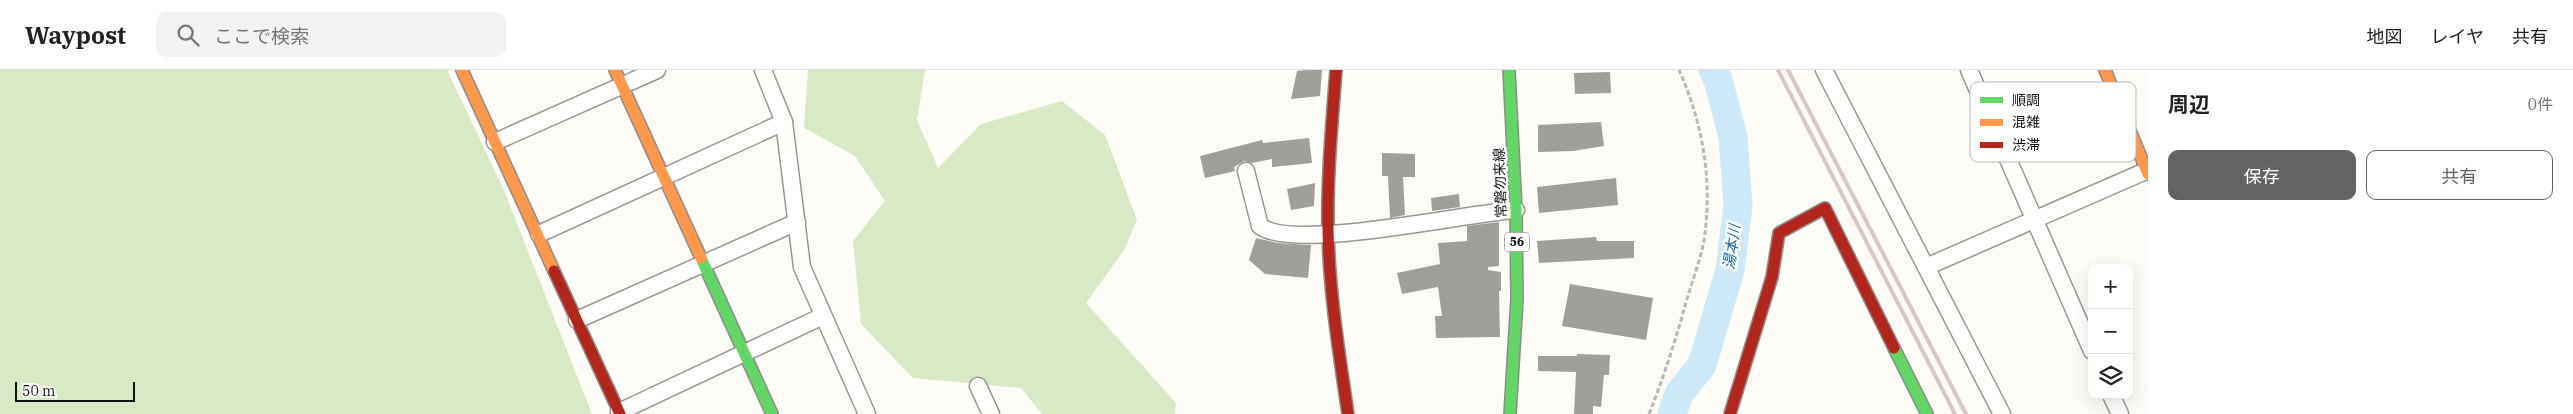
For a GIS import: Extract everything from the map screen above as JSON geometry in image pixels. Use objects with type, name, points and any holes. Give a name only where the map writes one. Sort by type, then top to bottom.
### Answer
[{"type":"street","points":[[462,70],[539,234],[619,413],[823,316]]},
{"type":"street","points":[[615,70],[772,414]]},
{"type":"street","points":[[495,142],[657,70]]},
{"type":"street","points":[[763,70],[784,122],[802,267],[867,414]]},
{"type":"street","points":[[1336,70],[1329,164],[1328,236],[1332,301],[1348,414]]},
{"type":"street","name":"常磐勿来線","points":[[1509,70],[1516,210],[1517,299],[1510,414]]},
{"type":"street","points":[[1824,70],[2002,414]]},
{"type":"street","points":[[1969,70],[1974,82]]},
{"type":"street","points":[[2105,70],[2110,82]]},
{"type":"street","points":[[539,234],[784,122]]},
{"type":"street","points":[[1926,267],[2148,171],[2136,143]]},
{"type":"street","points":[[2009,162],[2088,342]]},
{"type":"street","points":[[1246,171],[1260,226],[1277,234],[1328,236],[1486,212],[1516,210]]},
{"type":"street","points":[[1730,414],[1772,277],[1779,233],[1825,208],[1927,414]]},
{"type":"street","points":[[578,320],[796,222]]},
{"type":"street","points":[[978,386],[991,414]]},
{"type":"street","points":[[2113,399],[2120,414]]},
{"type":"path","points":[[1649,414],[1679,328],[1704,242],[1707,209],[1708,174],[1703,142],[1695,109],[1679,70]]},
{"type":"green space","points":[[0,70],[447,70],[503,188],[592,414],[0,414]]},
{"type":"green space","points":[[808,70],[925,70],[917,120],[938,168],[981,124],[1062,101],[1105,135],[1137,220],[1124,250],[1086,303],[1176,403],[1175,414],[1042,414],[1021,388],[913,378],[861,324],[853,241],[885,201],[855,156],[804,128]]},
{"type":"building","points":[[1322,70],[1320,96],[1291,99],[1297,71]]},
{"type":"building","points":[[1610,72],[1611,93],[1575,94],[1574,73]]},
{"type":"building","points":[[1601,122],[1604,146],[1573,151],[1538,152],[1538,125]]},
{"type":"building","points":[[1309,138],[1312,163],[1272,167],[1272,159],[1252,163],[1244,161],[1234,167],[1235,171],[1205,178],[1200,156],[1262,140],[1263,143]]},
{"type":"building","points":[[1382,153],[1415,154],[1415,177],[1403,177],[1405,215],[1390,218],[1388,176],[1382,176]]},
{"type":"building","points":[[1616,178],[1618,205],[1539,213],[1537,187]]},
{"type":"building","points":[[1315,183],[1314,206],[1291,210],[1287,189]]},
{"type":"building","points":[[1459,194],[1460,207],[1432,211],[1431,198]]},
{"type":"building","points":[[1499,222],[1499,266],[1488,267],[1488,270],[1501,272],[1501,291],[1499,291],[1500,337],[1436,338],[1435,316],[1442,316],[1438,287],[1402,294],[1397,273],[1440,264],[1438,243],[1467,241],[1467,226]]},
{"type":"building","points":[[1596,237],[1597,241],[1634,241],[1634,258],[1539,263],[1537,241]]},
{"type":"building","points":[[1256,238],[1278,243],[1311,245],[1308,278],[1265,274],[1249,260]]},
{"type":"building","points":[[1570,284],[1653,298],[1646,340],[1562,326]]},
{"type":"building","points":[[1577,354],[1610,355],[1609,375],[1604,375],[1601,407],[1593,406],[1593,414],[1574,414],[1576,372],[1538,371],[1538,356],[1577,356]]},
{"type":"waterway","name":"湯本川","points":[[1672,414],[1679,394],[1702,365],[1730,270],[1738,206],[1733,137],[1718,80],[1713,70]]},
{"type":"railway","points":[[1778,70],[1955,414]]},
{"type":"railway","points":[[1788,70],[1966,414]]},
{"type":"traffic: fast","points":[[1509,70],[1516,210],[1517,299],[1510,414]]},
{"type":"traffic: fast","points":[[701,258],[772,414]]},
{"type":"traffic: fast","points":[[1894,348],[1927,414]]},
{"type":"traffic: slow","points":[[462,70],[554,271]]},
{"type":"traffic: slow","points":[[615,70],[701,258]]},
{"type":"traffic: slow","points":[[2105,70],[2110,82]]},
{"type":"traffic: slow","points":[[2136,145],[2148,174]]},
{"type":"traffic: jam","points":[[1336,70],[1329,169],[1329,252],[1335,322],[1348,414]]},
{"type":"traffic: jam","points":[[1730,414],[1772,277],[1779,233],[1825,208],[1894,348]]},
{"type":"traffic: jam","points":[[554,271],[620,414]]}]
